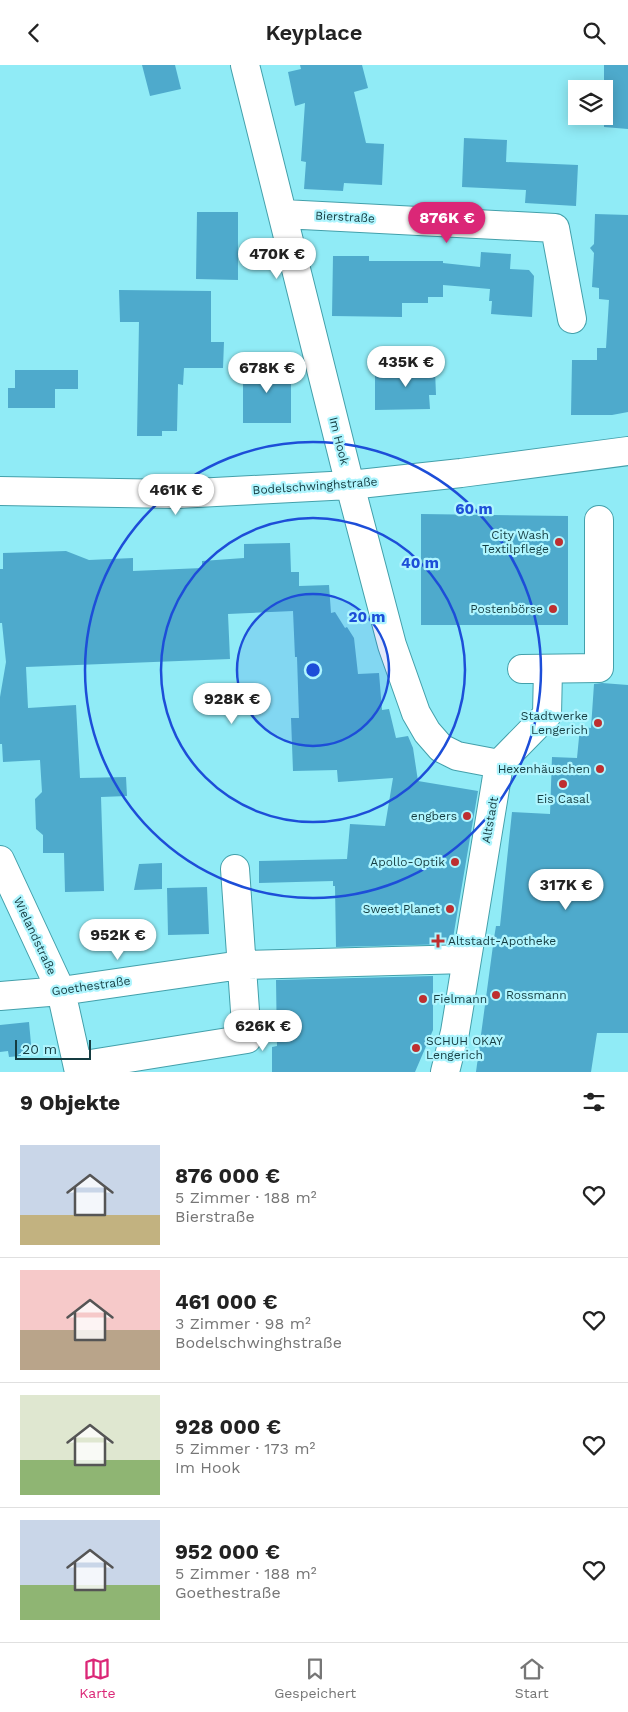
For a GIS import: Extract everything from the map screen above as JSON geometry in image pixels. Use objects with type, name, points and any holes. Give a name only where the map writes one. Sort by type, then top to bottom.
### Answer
[{"type":"street","name":"Im Hook","points":[[245,65],[392,645],[416,713],[427,732],[441,748],[457,756],[499,764]]},
{"type":"street","name":"Bierstraße","points":[[283,214],[555,229],[572,319]]},
{"type":"street","name":"Bodelschwinghstraße","points":[[0,491],[178,495],[350,485],[471,472],[628,451]]},
{"type":"street","points":[[499,764],[547,715],[535,669],[599,669],[599,520]]},
{"type":"street","name":"Altstadt","points":[[445,1072],[455,1032],[499,764]]},
{"type":"street","name":"Wielandstraße","points":[[0,860],[61,991],[78,1069]]},
{"type":"street","points":[[78,1069],[247,1039],[235,869]]},
{"type":"street","points":[[241,965],[467,959]]},
{"type":"street","name":"Goethestraße","points":[[0,997],[61,991],[241,965]]},
{"type":"building","points":[[142,65],[175,65],[181,89],[150,96]]},
{"type":"building","points":[[300,65],[362,65],[368,88],[354,92],[366,143],[384,144],[382,185],[344,183],[343,191],[304,189],[306,162],[301,161],[305,103],[295,106],[288,72],[301,69]]},
{"type":"building","points":[[604,65],[628,65],[628,129],[604,127],[604,125],[613,125],[613,80],[604,80]]},
{"type":"building","points":[[464,138],[507,140],[506,162],[578,165],[576,206],[525,203],[526,190],[462,187]]},
{"type":"building","points":[[197,212],[238,212],[238,280],[196,279]]},
{"type":"building","points":[[595,214],[628,215],[628,412],[612,415],[571,415],[572,360],[597,360],[597,348],[606,348],[609,300],[599,299],[599,288],[592,287],[594,253],[590,248],[594,244]]},
{"type":"building","points":[[481,252],[511,254],[510,269],[529,270],[534,276],[532,317],[491,314],[492,301],[489,301],[490,289],[443,285],[443,297],[428,297],[428,303],[402,303],[402,317],[332,316],[333,256],[369,256],[369,261],[443,261],[443,263],[480,267]]},
{"type":"building","points":[[119,290],[211,291],[211,342],[224,342],[223,368],[184,368],[183,385],[178,384],[177,431],[162,431],[162,436],[137,436],[139,322],[120,322]]},
{"type":"building","points":[[429,358],[429,370],[435,370],[436,395],[429,395],[430,409],[375,410],[375,375],[408,375],[407,359]]},
{"type":"building","points":[[243,365],[291,367],[291,423],[243,423]]},
{"type":"building","points":[[15,370],[78,370],[78,389],[55,389],[55,408],[8,408],[8,388],[15,388]]},
{"type":"building","points":[[421,514],[568,516],[568,625],[421,625]]},
{"type":"building","points":[[290,543],[291,572],[299,572],[299,586],[329,585],[331,613],[335,612],[354,638],[358,674],[379,673],[382,710],[389,709],[396,738],[408,736],[413,748],[418,781],[478,791],[452,944],[336,947],[335,886],[333,886],[333,881],[259,883],[259,861],[347,859],[350,824],[385,826],[393,778],[338,782],[337,770],[293,771],[291,718],[299,718],[293,611],[228,614],[230,659],[26,667],[28,708],[76,705],[80,778],[126,777],[127,796],[101,797],[104,891],[65,892],[64,853],[43,853],[43,835],[36,829],[35,799],[42,792],[40,760],[3,762],[2,744],[0,744],[0,697],[6,662],[2,623],[0,623],[0,569],[3,569],[3,553],[66,551],[89,560],[133,558],[133,571],[202,568],[202,561],[244,558],[244,544]]},
{"type":"building","points":[[594,684],[628,685],[628,1033],[597,1033],[591,1072],[476,1072],[494,938],[496,926],[500,926],[512,812],[550,814],[552,757],[577,758],[580,727],[591,728]]},
{"type":"building","points":[[162,863],[162,889],[134,890],[139,864]]},
{"type":"building","points":[[207,887],[209,934],[168,935],[167,888]]},
{"type":"building","points":[[433,976],[433,1030],[415,1072],[272,1072],[272,1047],[277,1046],[276,980]]},
{"type":"building","points":[[29,1022],[32,1055],[9,1057],[8,1051],[0,1052],[0,1025]]},
{"type":"place","name":"City Wash Textilpflege","points":[[559,542]]},
{"type":"place","name":"Postenbörse","points":[[553,609]]},
{"type":"place","name":"Stadtwerke Lengerich","points":[[598,723]]},
{"type":"place","name":"Hexenhäuschen","points":[[600,769]]},
{"type":"place","name":"Eis Casal","points":[[563,784]]},
{"type":"place","name":"engbers","points":[[467,816]]},
{"type":"place","name":"Apollo-Optik","points":[[455,862]]},
{"type":"place","name":"Sweet Planet","points":[[450,909]]},
{"type":"place","name":"Altstadt-Apotheke","points":[[438,941]]},
{"type":"place","name":"Rossmann","points":[[496,995]]},
{"type":"place","name":"Fielmann","points":[[423,999]]},
{"type":"place","name":"SCHUH OKAY Lengerich","points":[[416,1048]]}]
